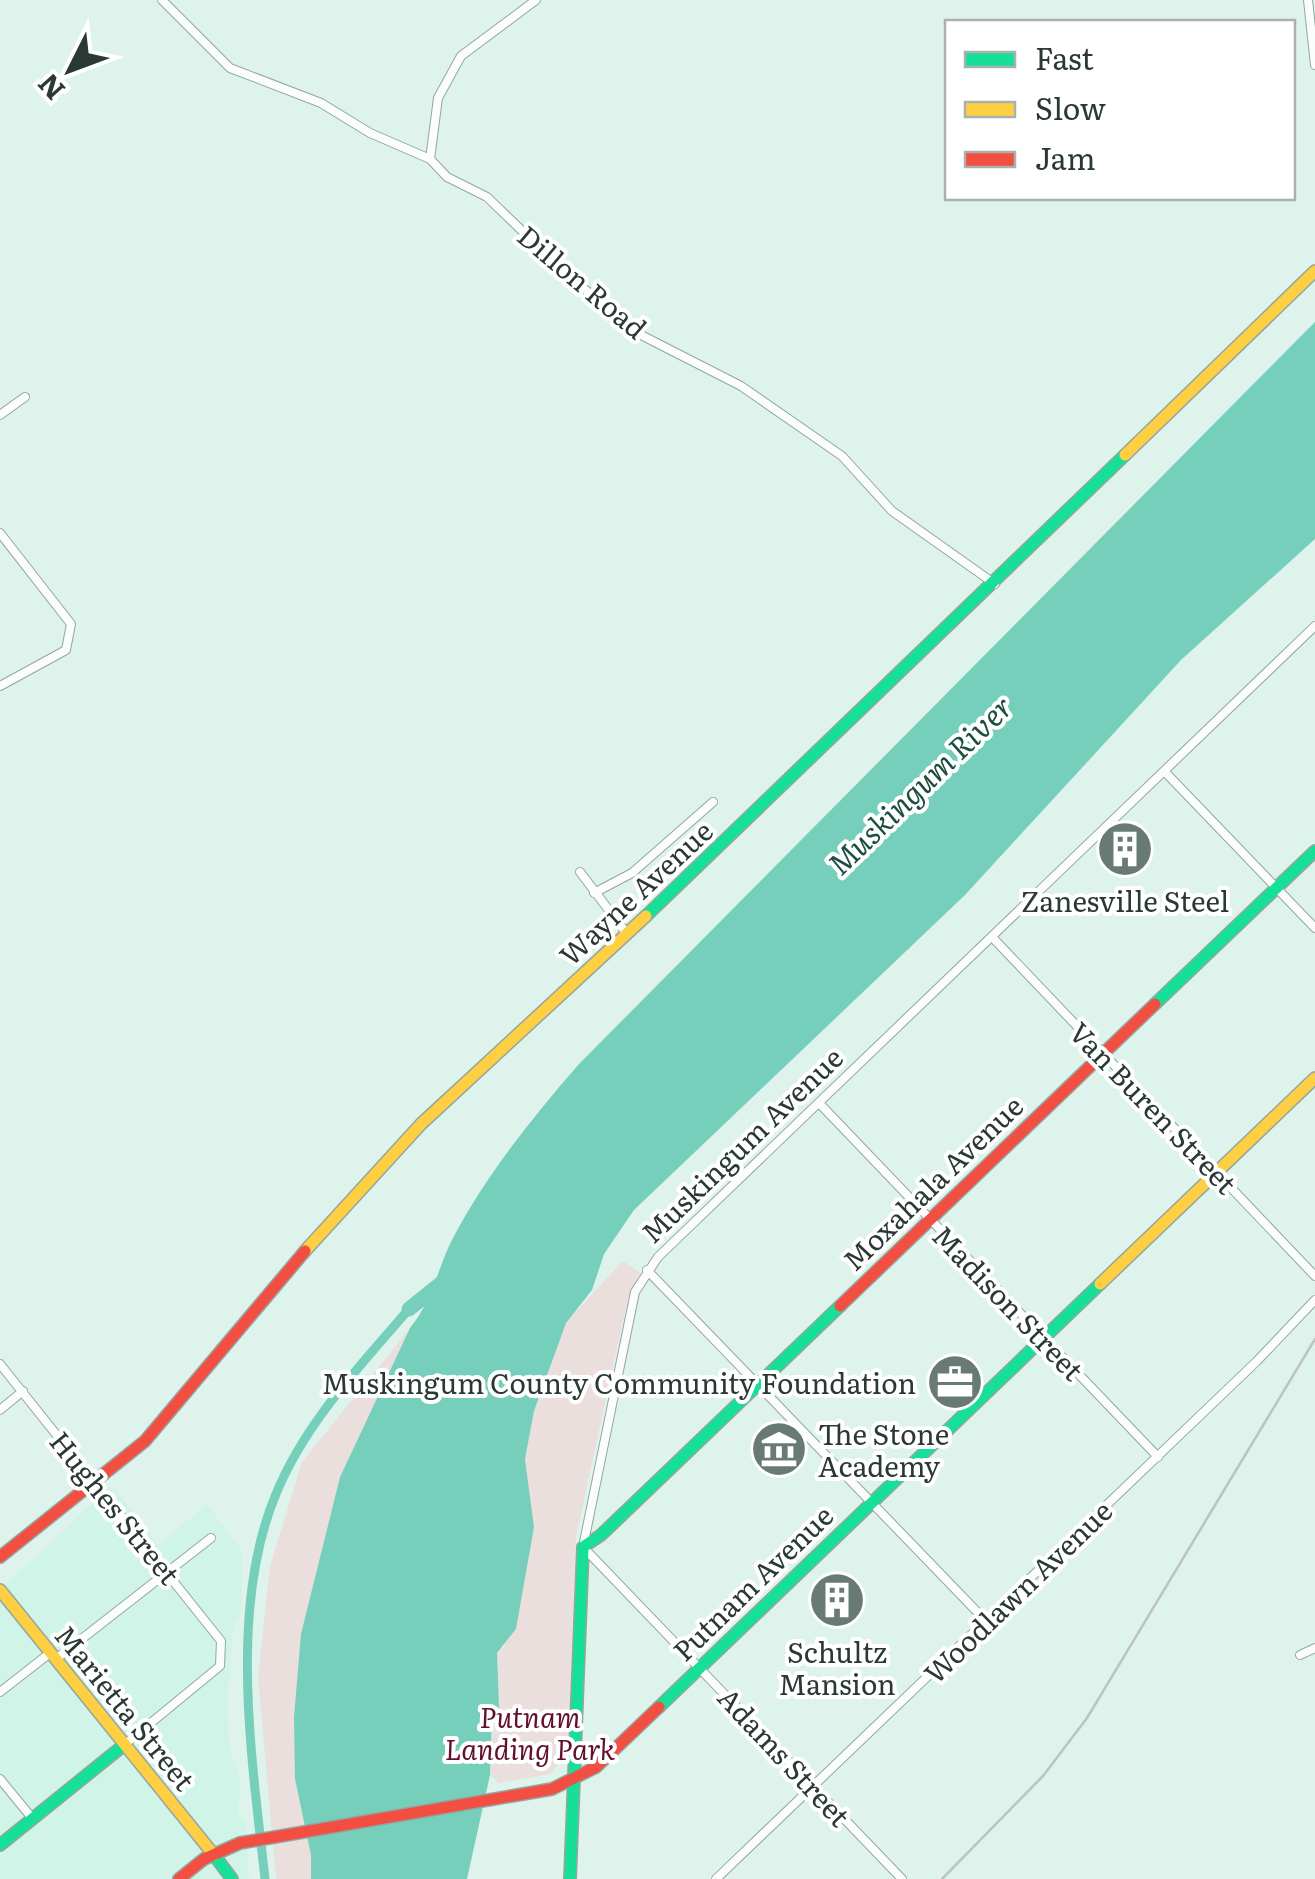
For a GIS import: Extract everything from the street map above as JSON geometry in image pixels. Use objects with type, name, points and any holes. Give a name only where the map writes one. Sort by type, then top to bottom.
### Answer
[{"type":"main road","name":"Wayne Avenue","points":[[0,1557],[145,1441],[389,1157],[995,584],[1315,272]]},
{"type":"main road","name":"Moxahala Avenue","points":[[583,1547],[600,1536],[1315,851]]},
{"type":"main road","name":"Putnam Avenue","points":[[179,1879],[214,1854],[240,1843],[532,1792],[574,1780],[596,1767],[1315,1078]]},
{"type":"main road","name":"Muskingum Avenue","points":[[571,1879],[583,1547]]},
{"type":"main road","name":"Marietta Street","points":[[0,1590],[232,1879]]},
{"type":"main road","points":[[0,1845],[124,1745]]},
{"type":"street","name":"Dillon Road","points":[[162,0],[230,68],[321,103],[370,133],[430,159],[447,177],[486,197],[572,280],[643,336],[742,386],[842,456],[892,510],[995,584]]},
{"type":"street","points":[[430,159],[438,98],[461,56],[536,0]]},
{"type":"street","points":[[1308,0],[1315,65]]},
{"type":"street","points":[[0,415],[25,397]]},
{"type":"street","points":[[0,533],[71,624],[66,650],[0,686]]},
{"type":"street","name":"Muskingum Avenue","points":[[583,1547],[619,1360],[635,1292],[647,1270],[1315,626]]},
{"type":"street","points":[[1166,773],[1315,928]]},
{"type":"street","points":[[594,893],[632,873],[713,802]]},
{"type":"street","points":[[580,872],[627,934]]},
{"type":"street","name":"Van Buren Street","points":[[992,938],[1315,1276]]},
{"type":"street","name":"Madison Street","points":[[820,1103],[1158,1457]]},
{"type":"street","points":[[647,1270],[986,1621]]},
{"type":"street","name":"Woodlawn Avenue","points":[[716,1879],[1158,1457],[1315,1300]]},
{"type":"street","name":"Hughes Street","points":[[0,1364],[217,1633],[224,1654],[216,1670],[124,1745]]},
{"type":"street","points":[[0,1410],[23,1391]]},
{"type":"street","points":[[0,1692],[211,1538]]},
{"type":"street","name":"Adams Street","points":[[583,1547],[902,1879]]},
{"type":"street","points":[[1300,1655],[1315,1648]]},
{"type":"street","points":[[0,1779],[32,1819]]},
{"type":"shaded area","points":[[112,1485],[158,1545],[207,1504],[243,1552],[241,1612],[233,1627],[228,1692],[229,1745],[241,1782],[238,1813],[247,1827],[249,1879],[0,1879],[0,1590]]},
{"type":"green space","name":"Putnam Landing Park","points":[[623,1261],[640,1273],[628,1298],[576,1537],[568,1758],[563,1757],[550,1774],[499,1783],[490,1775],[497,1653],[504,1646],[534,1527],[525,1459],[534,1411],[566,1322]]},
{"type":"green space","points":[[410,1328],[340,1477],[296,1700],[295,1779],[312,1855],[311,1879],[276,1879],[258,1677],[270,1566],[302,1462]]},
{"type":"water","points":[[1315,322],[1315,539],[1181,660],[965,895],[634,1210],[604,1254],[592,1290],[566,1323],[534,1411],[525,1459],[534,1527],[516,1629],[497,1653],[499,1707],[492,1716],[490,1775],[467,1879],[311,1879],[311,1855],[295,1779],[294,1717],[301,1634],[340,1477],[453,1238],[480,1192],[527,1126],[579,1064]]},
{"type":"waterway","name":"Muskingum River","points":[[409,1309],[449,1277]]},
{"type":"waterway","name":"Muskingum River","points":[[265,1879],[248,1684],[252,1585],[261,1538],[276,1494],[302,1443],[335,1396],[409,1309]]},
{"type":"railway","points":[[942,1879],[1043,1776],[1087,1718],[1315,1339]]},
{"type":"traffic: fast","points":[[646,916],[1125,455]]},
{"type":"traffic: fast","points":[[1155,1004],[1315,851]]},
{"type":"traffic: fast","points":[[659,1707],[1100,1284]]},
{"type":"traffic: fast","points":[[570,1879],[583,1547],[601,1535],[840,1306]]},
{"type":"traffic: fast","points":[[0,1845],[124,1745]]},
{"type":"traffic: fast","points":[[214,1855],[232,1879]]},
{"type":"traffic: slow","points":[[1125,455],[1315,271]]},
{"type":"traffic: slow","points":[[305,1251],[421,1124],[646,916]]},
{"type":"traffic: slow","points":[[1100,1284],[1315,1078]]},
{"type":"traffic: slow","points":[[0,1590],[214,1855]]},
{"type":"traffic: jam","points":[[840,1306],[1155,1004]]},
{"type":"traffic: jam","points":[[0,1557],[145,1441],[305,1251]]},
{"type":"traffic: jam","points":[[179,1879],[204,1859],[240,1843],[552,1789],[596,1767],[659,1707]]},
{"type":"place","name":"Zanesville Steel","points":[[1125,849]]},
{"type":"place","name":"Muskingum County Community Foundation","points":[[955,1382]]},
{"type":"place","name":"The Stone Academy","points":[[779,1449]]},
{"type":"place","name":"Schultz Mansion","points":[[837,1600]]}]
